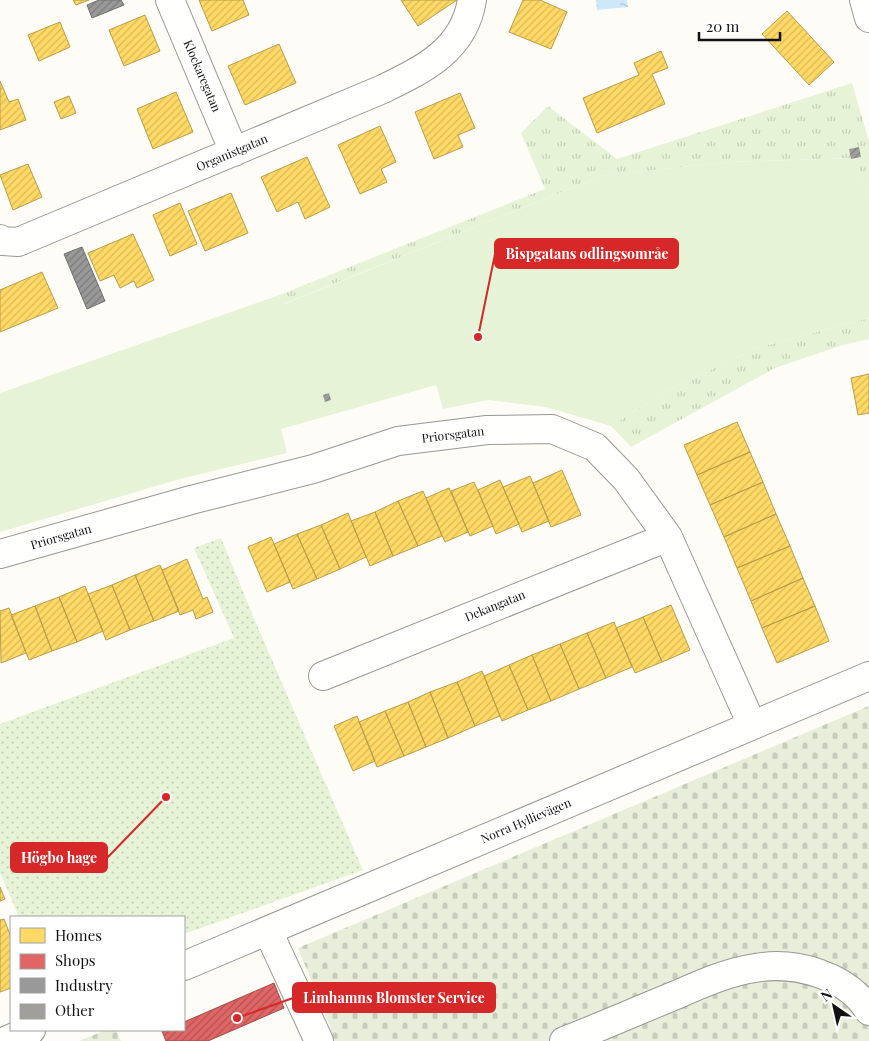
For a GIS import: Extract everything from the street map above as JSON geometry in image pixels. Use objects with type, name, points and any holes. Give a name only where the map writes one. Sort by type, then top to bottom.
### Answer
[{"type":"street","name":"Klockaregatan","points":[[170,0],[234,152]]},
{"type":"street","name":"Organistgatan","points":[[0,239],[3,242],[18,242],[383,89],[422,70],[456,42],[470,12],[472,0]]},
{"type":"street","points":[[864,0],[869,18]]},
{"type":"street","name":"Priorsgatan","points":[[0,554],[191,500],[313,469],[398,441],[487,430],[552,429],[595,447],[626,479],[668,537],[752,726]]},
{"type":"street","name":"Dekangatan","points":[[323,676],[668,537]]},
{"type":"street","name":"Norra Hyllievägen","points":[[185,966],[869,676]]},
{"type":"street","points":[[268,931],[319,1041]]},
{"type":"street","points":[[564,1041],[707,982],[755,968],[788,966],[827,976],[862,999],[869,1011]]},
{"type":"street","points":[[5,1041],[30,1031]]},
{"type":"green space","points":[[852,83],[869,141],[869,199],[855,158],[727,162],[602,176],[281,305],[277,296],[545,189],[521,133],[548,106],[617,159]]},
{"type":"green space","points":[[855,158],[869,199],[869,318],[754,349],[665,392],[611,426],[546,407],[488,400],[443,409],[436,385],[281,429],[287,453],[180,479],[0,532],[0,393],[277,296],[282,305],[602,176],[727,162]]},
{"type":"green space","points":[[869,318],[869,339],[843,345],[775,368],[631,447],[611,426],[665,392],[754,349]]},
{"type":"green space","points":[[221,538],[363,870],[185,934],[185,916],[19,916],[0,873],[0,724],[234,638],[194,548]]},
{"type":"green space","points":[[869,706],[869,1041],[301,1041],[331,1029],[298,948]]},
{"type":"green space","points":[[104,1031],[116,1031],[121,1041],[79,1041]]},
{"type":"water","points":[[596,0],[627,0],[628,7],[597,10]]},
{"type":"building: Homes","points":[[73,0],[89,0],[76,5]]},
{"type":"building: Homes","points":[[199,0],[243,0],[249,15],[212,31]]},
{"type":"building: Homes","points":[[401,0],[457,0],[418,26]]},
{"type":"building: Homes","points":[[523,0],[540,0],[567,12],[551,49],[509,32]]},
{"type":"building: Homes","points":[[787,11],[834,62],[809,85],[762,34]]},
{"type":"building: Homes","points":[[145,15],[160,51],[124,66],[109,30]]},
{"type":"building: Homes","points":[[60,22],[70,47],[39,61],[28,35]]},
{"type":"building: Homes","points":[[279,44],[296,83],[245,105],[228,66]]},
{"type":"building: Homes","points":[[661,51],[668,68],[652,74],[665,104],[597,133],[583,98],[639,75],[634,63]]},
{"type":"building: Homes","points":[[0,81],[9,102],[18,99],[26,120],[0,130]]},
{"type":"building: Homes","points":[[176,92],[193,132],[153,149],[137,109]]},
{"type":"building: Homes","points":[[460,93],[475,128],[458,135],[463,147],[434,159],[415,112]]},
{"type":"building: Homes","points":[[69,96],[76,113],[61,119],[54,102]]},
{"type":"building: Homes","points":[[380,126],[396,162],[381,169],[387,182],[360,194],[338,145]]},
{"type":"building: Homes","points":[[307,157],[330,207],[305,219],[298,202],[277,212],[261,177]]},
{"type":"building: Homes","points":[[28,164],[42,197],[13,210],[0,175]]},
{"type":"building: Homes","points":[[231,193],[248,233],[205,251],[188,211]]},
{"type":"building: Homes","points":[[180,203],[197,244],[170,256],[153,215]]},
{"type":"building: Homes","points":[[133,234],[154,280],[137,288],[134,281],[120,288],[114,275],[100,281],[88,253]]},
{"type":"building: Homes","points":[[42,272],[58,308],[0,332],[0,290]]},
{"type":"building: Homes","points":[[869,374],[869,413],[858,415],[851,378]]},
{"type":"building: Homes","points":[[737,422],[750,452],[697,475],[684,445]]},
{"type":"building: Homes","points":[[750,452],[763,482],[710,505],[697,475]]},
{"type":"building: Homes","points":[[562,470],[581,515],[551,527],[533,483]]},
{"type":"building: Homes","points":[[530,476],[549,521],[522,532],[503,487]]},
{"type":"building: Homes","points":[[500,480],[519,524],[496,534],[478,490]]},
{"type":"building: Homes","points":[[474,482],[493,526],[470,536],[451,491]]},
{"type":"building: Homes","points":[[763,482],[776,514],[724,537],[710,505]]},
{"type":"building: Homes","points":[[449,488],[468,532],[445,542],[426,498]]},
{"type":"building: Homes","points":[[423,491],[442,536],[418,546],[398,501]]},
{"type":"building: Homes","points":[[398,501],[418,546],[393,556],[375,512]]},
{"type":"building: Homes","points":[[375,512],[393,556],[370,566],[351,521]]},
{"type":"building: Homes","points":[[348,513],[366,557],[340,569],[321,525]]},
{"type":"building: Homes","points":[[776,514],[790,546],[737,568],[724,537]]},
{"type":"building: Homes","points":[[321,525],[340,569],[317,579],[297,534]]},
{"type":"building: Homes","points":[[297,534],[317,579],[293,589],[274,544]]},
{"type":"building: Homes","points":[[271,537],[290,582],[267,592],[248,547]]},
{"type":"building: Homes","points":[[790,546],[803,578],[751,601],[737,568]]},
{"type":"building: Homes","points":[[187,559],[203,599],[207,597],[213,612],[196,619],[193,610],[180,615],[162,570]]},
{"type":"building: Homes","points":[[160,565],[179,611],[154,621],[135,575]]},
{"type":"building: Homes","points":[[135,575],[154,621],[130,630],[112,585]]},
{"type":"building: Homes","points":[[803,578],[815,606],[762,628],[751,601]]},
{"type":"building: Homes","points":[[112,585],[130,630],[106,640],[88,594]]},
{"type":"building: Homes","points":[[85,586],[103,631],[77,642],[59,597]]},
{"type":"building: Homes","points":[[59,597],[77,642],[52,651],[35,606]]},
{"type":"building: Homes","points":[[671,605],[690,650],[662,662],[643,617]]},
{"type":"building: Homes","points":[[35,606],[52,651],[29,660],[11,615]]},
{"type":"building: Homes","points":[[815,606],[829,641],[777,663],[762,628]]},
{"type":"building: Homes","points":[[9,608],[26,653],[1,663],[0,611]]},
{"type":"building: Homes","points":[[643,617],[662,662],[635,673],[616,628]]},
{"type":"building: Homes","points":[[614,622],[632,667],[606,678],[587,633]]},
{"type":"building: Homes","points":[[587,633],[606,678],[579,689],[560,644]]},
{"type":"building: Homes","points":[[560,644],[579,689],[551,701],[532,655]]},
{"type":"building: Homes","points":[[532,655],[551,701],[528,710],[509,665]]},
{"type":"building: Homes","points":[[509,665],[528,710],[502,721],[484,676]]},
{"type":"building: Homes","points":[[482,671],[500,716],[475,726],[457,682]]},
{"type":"building: Homes","points":[[457,682],[475,726],[448,738],[430,692]]},
{"type":"building: Homes","points":[[430,692],[448,738],[426,747],[408,702]]},
{"type":"building: Homes","points":[[408,702],[426,747],[404,756],[385,711]]},
{"type":"building: Homes","points":[[385,711],[404,756],[377,767],[359,722]]},
{"type":"building: Homes","points":[[357,716],[375,761],[353,771],[334,726]]},
{"type":"building: Homes","points":[[0,887],[5,899],[0,901]]},
{"type":"building: Homes","points":[[4,919],[10,934],[10,988],[0,992],[0,920]]},
{"type":"building: Shops","points":[[274,983],[284,1008],[208,1041],[166,1041],[162,1031],[185,1031],[185,1022]]},
{"type":"building: Industry","points":[[99,0],[121,0],[124,5],[92,18],[87,5]]},
{"type":"building: Industry","points":[[82,247],[105,301],[87,309],[64,254]]},
{"type":"building: Other","points":[[859,147],[861,157],[851,159],[849,149]]},
{"type":"building: Other","points":[[329,393],[331,400],[325,402],[323,395]]},
{"type":"place","name":"Bispgatans odlingsområe","points":[[478,337]]},
{"type":"place","name":"Högbo hage","points":[[166,797]]},
{"type":"place","name":"Limhamns Blomster Service","points":[[237,1018]]}]
